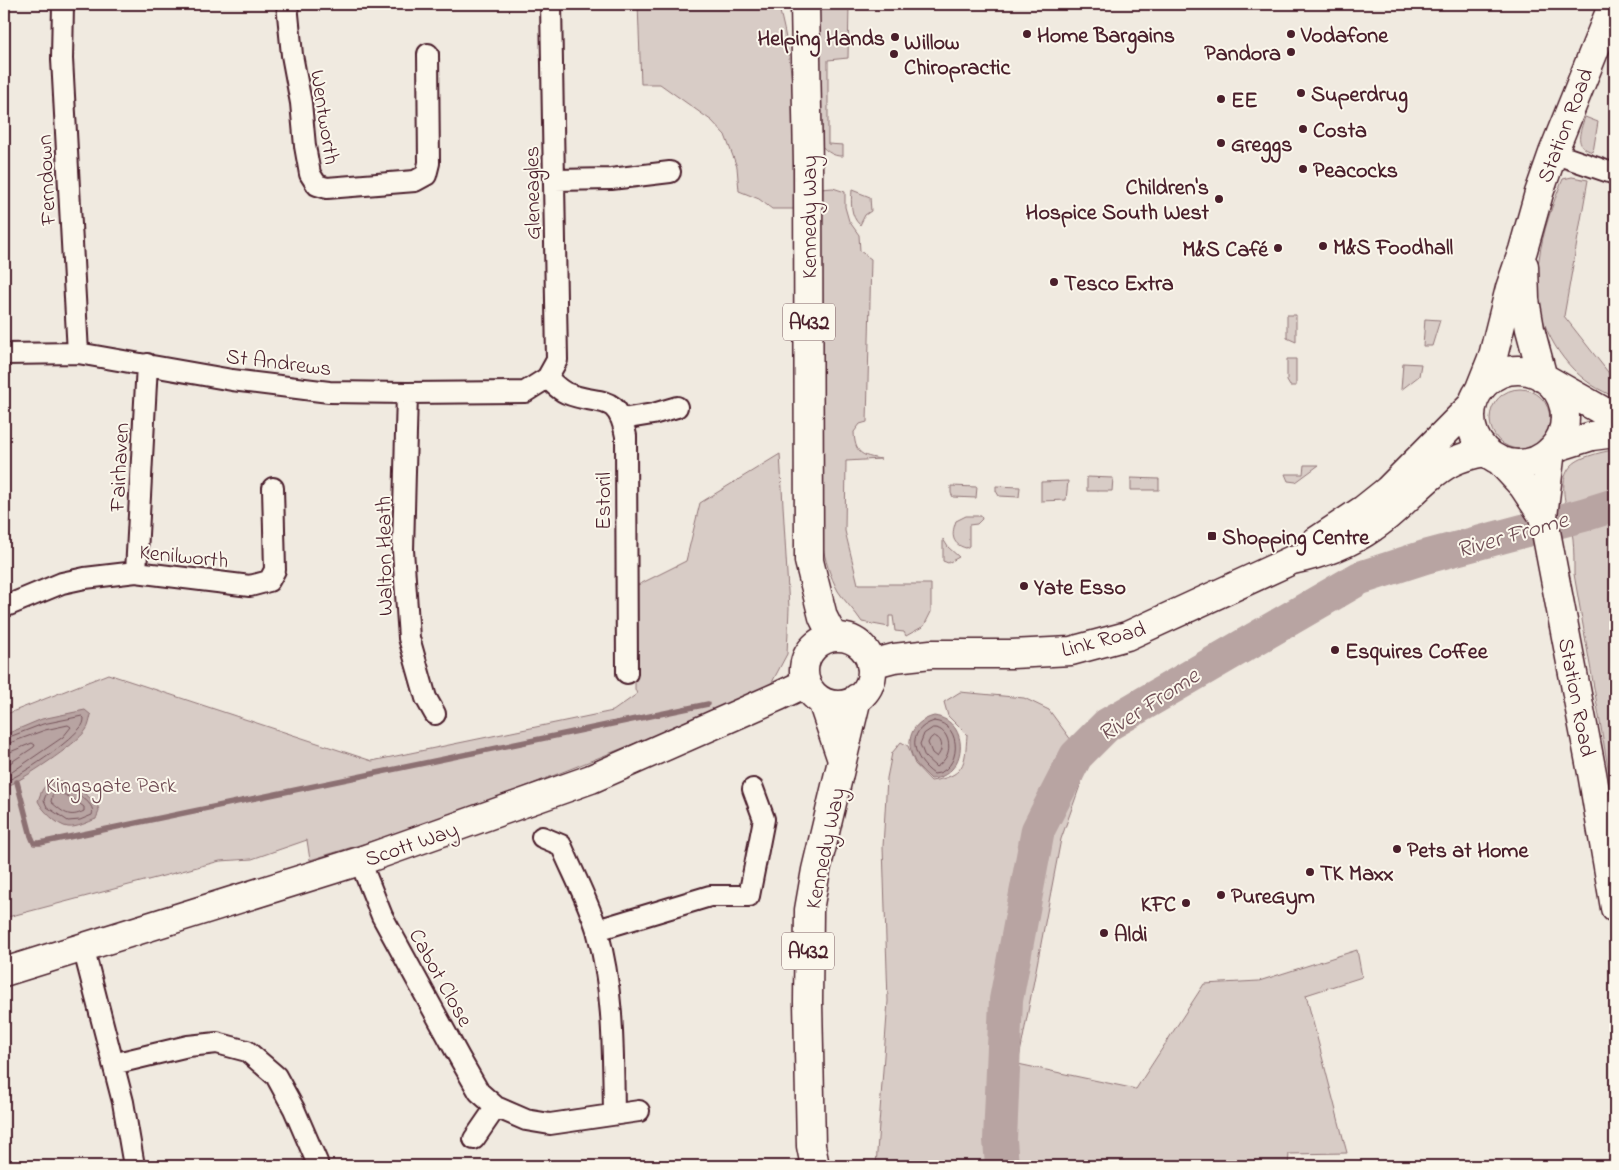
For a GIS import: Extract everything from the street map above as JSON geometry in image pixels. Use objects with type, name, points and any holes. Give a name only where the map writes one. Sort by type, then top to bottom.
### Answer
[{"type":"main road","name":"Kennedy Way","points":[[806,4],[809,561],[823,617],[834,637]]},
{"type":"main road","name":"Station Road","points":[[1476,398],[1493,356],[1510,288],[1553,153],[1613,4]]},
{"type":"main road","name":"Station Road","points":[[1523,250],[1530,329],[1545,379]]},
{"type":"main road","points":[[1545,379],[1557,391],[1563,405],[1565,420],[1562,435],[1552,449],[1543,457],[1529,463],[1513,464],[1492,456],[1478,442],[1471,418],[1476,398],[1489,380],[1503,372],[1518,370],[1533,372],[1615,418]]},
{"type":"main road","name":"Link Road","points":[[1292,560],[1388,490],[1476,398]]},
{"type":"main road","points":[[1552,449],[1592,436],[1615,432]]},
{"type":"main road","name":"Station Road","points":[[1552,449],[1543,516],[1592,773],[1615,908]]},
{"type":"main road","name":"Station Road","points":[[1492,456],[1523,486],[1543,516]]},
{"type":"main road","name":"Link Road","points":[[871,664],[894,658],[931,654],[1012,654],[1071,651],[1127,636],[1292,560],[1321,553],[1357,537],[1374,527],[1438,471],[1462,458],[1492,456]]},
{"type":"main road","points":[[834,637],[846,638],[858,643],[867,652],[871,664]]},
{"type":"main road","name":"A432","points":[[814,692],[804,669],[807,656],[816,645],[834,637]]},
{"type":"main road","name":"A432","points":[[857,698],[866,689],[871,677],[871,664]]},
{"type":"main road","name":"Kennedy Way","points":[[814,692],[842,760]]},
{"type":"main road","points":[[814,692],[833,704],[846,704],[857,698]]},
{"type":"main road","name":"Scott Way","points":[[4,972],[360,861],[591,779],[779,696],[814,692]]},
{"type":"main road","name":"Kennedy Way","points":[[811,1159],[808,1002],[809,910],[816,870],[857,698]]},
{"type":"street","name":"Ferndown","points":[[62,4],[62,59],[78,353]]},
{"type":"street","name":"Wentworth","points":[[287,4],[292,55],[301,103],[306,155],[310,174],[317,185],[328,188],[415,181],[426,175],[429,163],[428,54]]},
{"type":"street","name":"Gleneagles","points":[[547,378],[557,360],[551,4]]},
{"type":"street","points":[[1553,153],[1615,174]]},
{"type":"street","points":[[555,180],[611,179],[670,172]]},
{"type":"street","name":"St Andrews","points":[[4,354],[78,353],[232,380],[329,392],[526,392],[547,378]]},
{"type":"street","name":"Fairhaven","points":[[136,572],[147,364]]},
{"type":"street","points":[[547,378],[565,393],[607,402],[616,408],[622,418],[653,414],[677,407]]},
{"type":"street","name":"Walton Heath","points":[[407,393],[403,550],[409,638],[426,698],[435,714]]},
{"type":"street","name":"Estoril","points":[[622,418],[626,436],[627,673]]},
{"type":"street","name":"Kenilworth","points":[[4,607],[62,583],[85,578],[136,572],[250,586],[269,581],[275,570],[273,488]]},
{"type":"street","points":[[596,930],[710,896],[749,896],[764,819],[753,789]]},
{"type":"street","points":[[542,837],[561,845],[596,930],[607,978],[612,1027],[614,1114]]},
{"type":"street","name":"Cabot Close","points":[[360,861],[382,916],[479,1092],[496,1107],[526,1120],[550,1124],[639,1111]]},
{"type":"street","points":[[83,947],[122,1102],[134,1166]]},
{"type":"street","points":[[113,1064],[188,1046],[217,1043],[247,1051],[276,1076],[294,1109],[318,1162]]},
{"type":"street","points":[[474,1139],[496,1107]]},
{"type":"green space","points":[[638,4],[778,4],[789,55],[792,80],[795,131],[795,209],[772,209],[759,199],[739,191],[737,167],[725,135],[712,121],[660,84],[641,84]]},
{"type":"green space","points":[[817,4],[849,4],[848,58],[828,60],[828,144],[843,145],[843,156],[832,154],[825,150],[817,141]]},
{"type":"green space","points":[[1585,117],[1598,122],[1593,152],[1587,150],[1580,143],[1580,133]]},
{"type":"green space","points":[[1572,177],[1588,180],[1564,316],[1615,381],[1615,398],[1592,385],[1568,364],[1559,352],[1544,324],[1537,294],[1536,276],[1543,238],[1563,179]]},
{"type":"green space","points":[[833,188],[845,192],[845,207],[849,221],[859,235],[860,251],[871,259],[867,422],[860,424],[854,432],[856,445],[860,452],[864,455],[881,459],[846,461],[845,531],[858,584],[931,584],[931,612],[924,626],[906,636],[904,632],[895,631],[893,616],[889,616],[889,627],[862,622],[838,591],[828,568],[822,543],[820,189]]},
{"type":"green space","points":[[852,190],[870,197],[871,211],[865,215],[860,225],[853,213],[851,204]]},
{"type":"green space","points":[[1287,315],[1296,315],[1296,342],[1287,338]]},
{"type":"green space","points":[[1425,319],[1440,320],[1432,346],[1423,346]]},
{"type":"green space","points":[[1287,359],[1296,359],[1296,386],[1290,386],[1287,381]]},
{"type":"green space","points":[[1403,363],[1421,364],[1419,376],[1401,390]]},
{"type":"green space","points":[[1514,389],[1526,389],[1537,394],[1545,402],[1550,413],[1548,431],[1537,444],[1526,449],[1514,449],[1503,444],[1495,436],[1490,425],[1490,413],[1495,402],[1503,394]]},
{"type":"green space","points":[[1615,450],[1615,807],[1574,574],[1573,539],[1565,502],[1564,479],[1568,470],[1576,462],[1589,456]]},
{"type":"green space","name":"Kingsgate Park","points":[[780,454],[789,608],[787,654],[769,688],[441,820],[310,860],[307,840],[252,859],[220,861],[4,918],[4,715],[108,674],[372,761],[613,711],[637,694],[635,689],[636,586],[686,561],[700,503]]},
{"type":"green space","points":[[1304,465],[1319,465],[1296,482],[1288,481],[1285,474],[1303,474]]},
{"type":"green space","points":[[1087,477],[1113,478],[1112,491],[1087,491]]},
{"type":"green space","points":[[1131,478],[1159,479],[1159,490],[1131,490]]},
{"type":"green space","points":[[1068,481],[1066,500],[1041,501],[1041,482]]},
{"type":"green space","points":[[951,486],[977,487],[976,498],[953,497]]},
{"type":"green space","points":[[996,486],[1020,487],[1019,497],[999,496]]},
{"type":"green space","points":[[966,516],[981,516],[982,519],[977,524],[969,525],[969,546],[966,548],[957,544],[953,533],[956,521]]},
{"type":"green space","points":[[943,539],[948,547],[959,557],[948,563],[943,561]]},
{"type":"green space","points":[[960,692],[1024,698],[1049,710],[1088,763],[1061,839],[1018,1064],[1136,1089],[1204,984],[1259,981],[1357,950],[1362,977],[1306,995],[1347,1153],[1289,1154],[1288,1166],[876,1166],[888,1001],[883,847],[887,778],[892,753],[901,742],[908,746],[915,764],[931,781],[951,776],[957,772],[964,761],[967,735],[948,716],[944,702]]},
{"type":"water","points":[[85,710],[91,715],[87,728],[72,744],[48,762],[4,788],[4,735],[42,719]]},
{"type":"water","points":[[934,716],[946,720],[955,728],[959,738],[960,749],[958,760],[952,769],[943,776],[931,779],[915,762],[910,747],[910,740],[912,733],[920,723]]},
{"type":"water","points":[[61,781],[84,793],[98,806],[99,811],[96,819],[79,826],[68,827],[55,821],[47,813],[38,801],[41,792],[48,784]]},
{"type":"waterway","name":"River Frome","points":[[1002,1166],[1000,1140],[1006,1000],[1038,830],[1076,756],[1107,725],[1360,578],[1425,557],[1615,505]]},
{"type":"waterway","points":[[17,782],[31,836],[34,843],[40,843],[708,704]]},
{"type":"place","name":"Home Bargains","points":[[1027,34]]},
{"type":"place","name":"Vodafone","points":[[1291,34]]},
{"type":"place","name":"Helping Hands","points":[[895,37]]},
{"type":"place","name":"Pandora","points":[[1291,52]]},
{"type":"place","name":"Willow Chiropractic","points":[[894,54]]},
{"type":"place","name":"Superdrug","points":[[1301,93]]},
{"type":"place","name":"EE","points":[[1221,99]]},
{"type":"place","name":"Costa","points":[[1303,129]]},
{"type":"place","name":"Greggs","points":[[1221,143]]},
{"type":"place","name":"Peacocks","points":[[1303,169]]},
{"type":"place","name":"Children's Hospice South West","points":[[1219,199]]},
{"type":"place","name":"M&S Foodhall","points":[[1323,246]]},
{"type":"place","name":"M&S Café","points":[[1278,248]]},
{"type":"place","name":"Tesco Extra","points":[[1054,282]]},
{"type":"place","name":"Shopping Centre","points":[[1212,536]]},
{"type":"place","name":"Yate Esso","points":[[1024,586]]},
{"type":"place","name":"Esquires Coffee","points":[[1335,650]]},
{"type":"place","name":"Pets at Home","points":[[1397,849]]},
{"type":"place","name":"TK Maxx","points":[[1310,872]]},
{"type":"place","name":"PureGym","points":[[1221,895]]},
{"type":"place","name":"KFC","points":[[1186,903]]},
{"type":"place","name":"Aldi","points":[[1104,933]]}]
